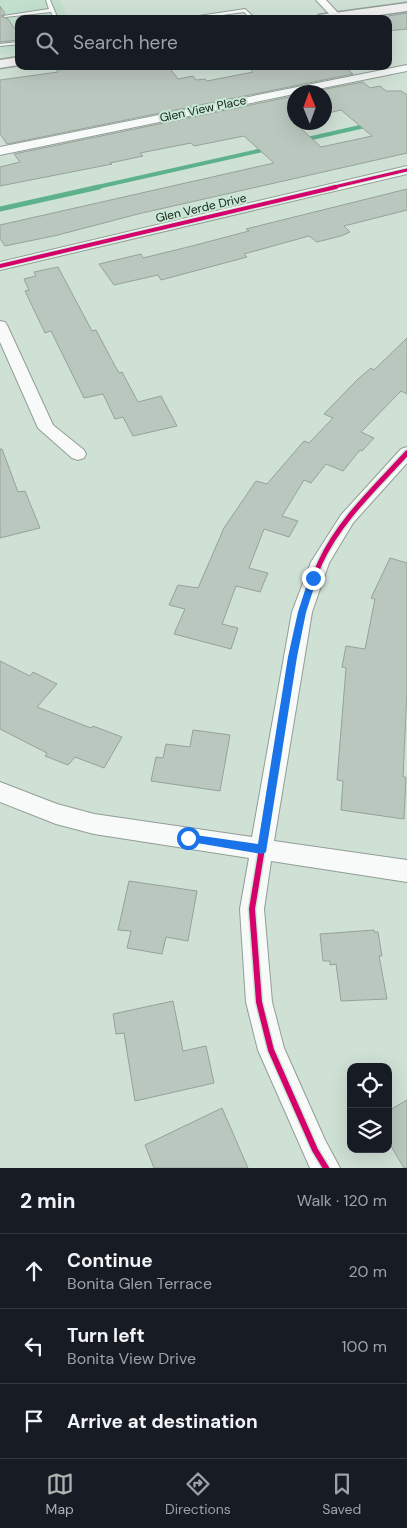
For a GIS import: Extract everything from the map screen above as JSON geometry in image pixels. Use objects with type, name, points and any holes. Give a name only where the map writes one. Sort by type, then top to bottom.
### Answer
[{"type":"main road","points":[[343,15],[407,6]]},
{"type":"main road","points":[[0,64],[15,62]]},
{"type":"street","points":[[321,0],[335,15]]},
{"type":"street","name":"Glen View Place","points":[[0,151],[407,68]]},
{"type":"street","name":"Glen Verde Drive","points":[[0,266],[407,170]]},
{"type":"street","points":[[0,325],[46,428],[78,454]]},
{"type":"street","points":[[326,1168],[271,1050],[259,1002],[252,909],[292,657],[302,612],[313,578],[320,562],[347,519],[407,453]]},
{"type":"street","points":[[0,792],[56,814],[94,824],[407,871]]},
{"type":"lane","points":[[48,0],[54,15]]},
{"type":"lane","points":[[5,16],[52,10]]},
{"type":"lane","points":[[210,15],[246,10],[250,15]]},
{"type":"lane","points":[[0,45],[15,43]]},
{"type":"shaded area","points":[[0,0],[60,0],[67,15],[15,15],[15,52],[0,54]]},
{"type":"building","points":[[0,6],[5,14],[1,16],[8,19],[15,29],[15,40],[0,42]]},
{"type":"building","points":[[407,13],[407,29],[392,31],[392,15]]},
{"type":"building","points":[[57,70],[171,70],[178,79],[193,76],[196,80],[205,79],[207,81],[253,72],[251,70],[348,70],[353,74],[299,85],[287,85],[287,87],[7,144],[0,134],[0,80],[58,72]]},
{"type":"building","points":[[363,82],[370,88],[380,86],[386,91],[401,91],[407,95],[407,153],[138,214],[58,235],[5,246],[0,239],[0,225],[274,163],[244,136],[194,146],[191,143],[140,153],[143,156],[110,163],[112,164],[0,186],[0,167],[20,162],[14,154],[287,97],[287,130],[303,130],[321,147],[372,136],[341,110],[332,112],[332,88]]},
{"type":"building","points":[[407,189],[407,210],[344,226],[350,232],[341,236],[317,242],[309,236],[244,254],[247,257],[161,280],[158,275],[114,285],[99,264],[141,254],[143,258],[249,231],[246,229]]},
{"type":"building","points":[[58,267],[92,331],[96,330],[119,373],[122,372],[138,402],[161,396],[177,426],[133,436],[123,417],[115,419],[103,394],[84,398],[51,331],[45,333],[25,291],[29,290],[24,279],[36,276],[34,272]]},
{"type":"building","points":[[407,338],[407,394],[401,391],[361,432],[374,438],[362,451],[360,450],[343,471],[326,464],[311,483],[304,480],[282,516],[298,521],[289,537],[264,529],[249,568],[268,573],[260,592],[236,586],[222,624],[238,628],[231,649],[174,634],[185,609],[169,605],[178,585],[198,588],[224,528],[256,481],[267,484],[304,441],[309,443],[333,418],[324,414],[358,379],[371,368],[374,370]]},
{"type":"building","points":[[0,449],[2,449],[18,492],[25,491],[40,528],[0,538]]},
{"type":"building","points":[[390,558],[407,563],[407,691],[403,777],[406,777],[404,819],[341,810],[343,781],[337,780],[346,668],[342,667],[346,646],[365,649],[375,599],[371,598]]},
{"type":"building","points":[[0,661],[30,676],[33,672],[57,684],[37,707],[91,728],[93,726],[122,737],[104,768],[75,757],[68,765],[45,756],[47,753],[0,729]]},
{"type":"building","points":[[193,730],[230,735],[220,791],[151,781],[156,757],[163,758],[166,744],[190,747]]},
{"type":"building","points":[[129,881],[197,891],[188,941],[166,937],[162,954],[127,948],[131,931],[118,930]]},
{"type":"building","points":[[374,930],[374,932],[378,932],[382,956],[379,956],[387,999],[341,1001],[336,964],[330,965],[330,961],[323,961],[320,934]]},
{"type":"building","points":[[173,1001],[183,1051],[206,1046],[214,1083],[135,1101],[124,1033],[116,1034],[113,1014]]},
{"type":"building","points":[[407,1100],[407,1168],[404,1168],[392,1148],[392,1109]]},
{"type":"building","points":[[222,1108],[248,1168],[154,1168],[145,1145]]},
{"type":"waterway","points":[[303,140],[369,125]]},
{"type":"waterway","points":[[93,188],[267,149]]},
{"type":"waterway","points":[[0,209],[99,187]]},
{"type":"cycle path","points":[[0,266],[407,170]]},
{"type":"cycle path","points":[[326,1168],[315,1150],[271,1050],[259,1002],[252,909],[302,612],[320,562],[347,519],[407,453]]},
{"type":"route","points":[[188,838],[262,849],[292,657],[302,612],[313,578]]}]
